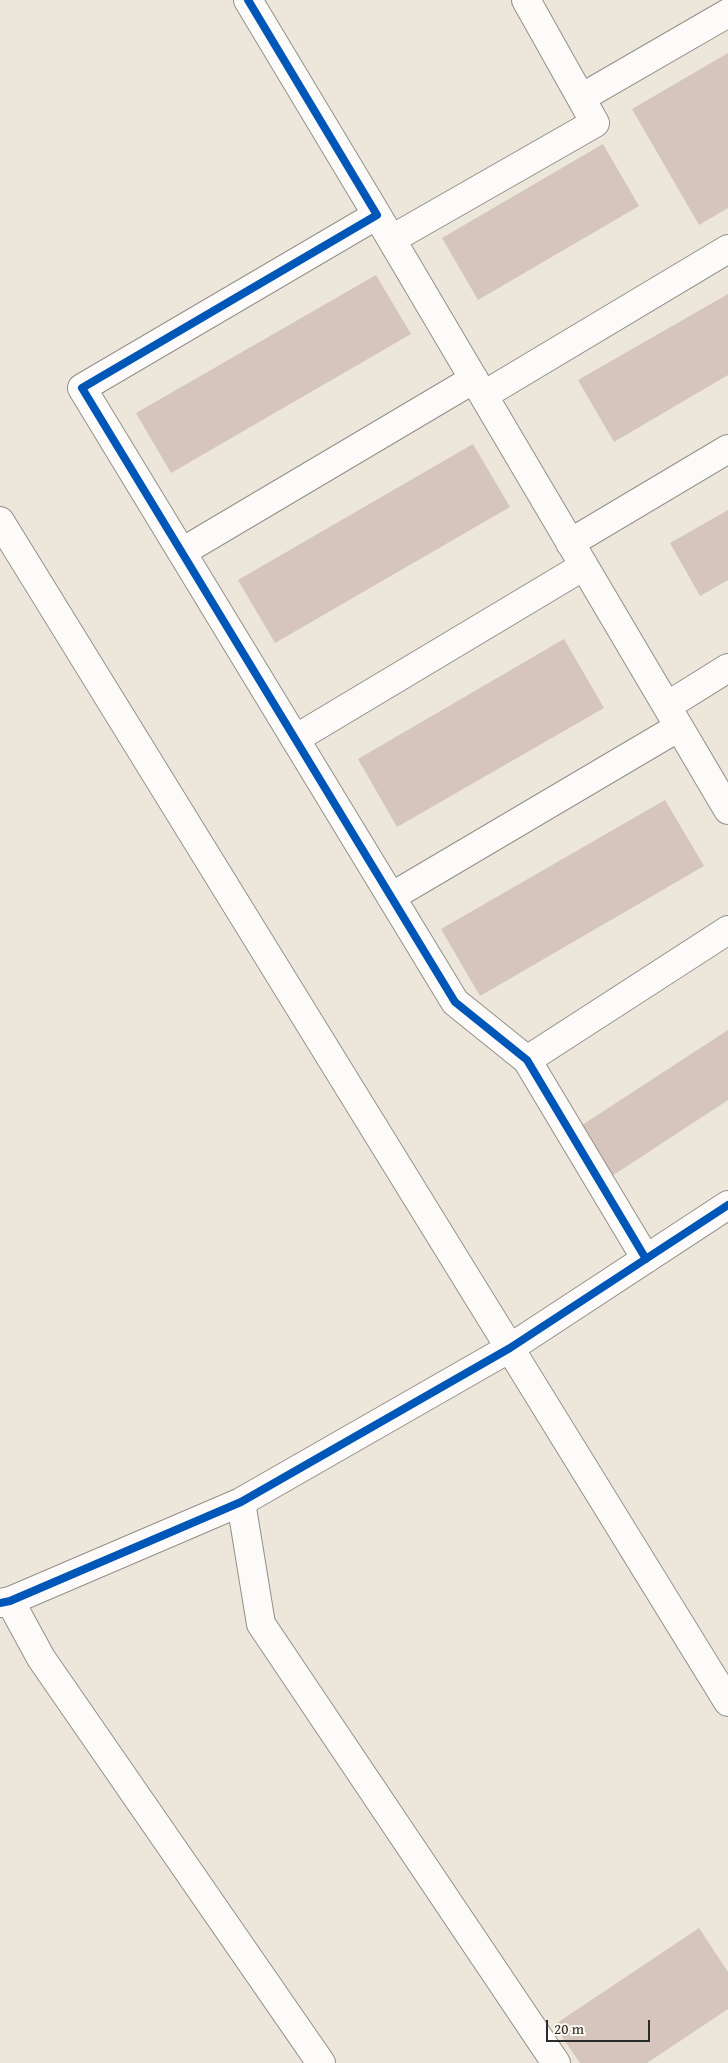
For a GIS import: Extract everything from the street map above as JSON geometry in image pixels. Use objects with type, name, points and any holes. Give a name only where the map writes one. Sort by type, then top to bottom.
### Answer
[{"type":"street","points":[[248,0],[392,239],[728,810]]},
{"type":"street","points":[[392,239],[595,122],[526,0]]},
{"type":"street","points":[[581,98],[728,13]]},
{"type":"street","points":[[377,215],[82,388],[455,1002],[527,1060],[646,1259]]},
{"type":"street","points":[[182,552],[728,249]]},
{"type":"street","points":[[570,543],[728,449]]},
{"type":"street","points":[[0,521],[728,1702]]},
{"type":"street","points":[[295,739],[584,566]]},
{"type":"street","points":[[391,896],[673,716],[728,668]]},
{"type":"street","points":[[527,1060],[728,930]]},
{"type":"street","points":[[321,2063],[41,1658],[5,1602],[241,1502],[510,1348],[728,1205]]},
{"type":"street","points":[[241,1502],[261,1624],[556,2063]]},
{"type":"building","points":[[728,53],[728,208],[699,225],[632,109]]},
{"type":"building","points":[[603,144],[639,206],[478,300],[442,238]]},
{"type":"building","points":[[376,275],[411,334],[171,473],[136,413]]},
{"type":"building","points":[[728,294],[728,375],[614,442],[578,380]]},
{"type":"building","points":[[473,444],[510,507],[275,643],[238,580]]},
{"type":"building","points":[[728,510],[728,580],[700,596],[670,543]]},
{"type":"building","points":[[564,639],[604,708],[397,827],[358,759]]},
{"type":"building","points":[[665,800],[704,866],[480,996],[441,929]]},
{"type":"building","points":[[728,1030],[728,1100],[612,1176],[579,1127]]},
{"type":"building","points":[[699,1928],[728,1972],[728,2009],[647,2063],[580,2063],[554,2025]]},
{"type":"cycle path","points":[[248,0],[377,215],[82,388],[455,1002],[527,1060],[646,1259]]},
{"type":"cycle path","points":[[0,1603],[10,1601],[241,1502],[510,1348],[728,1205]]}]
